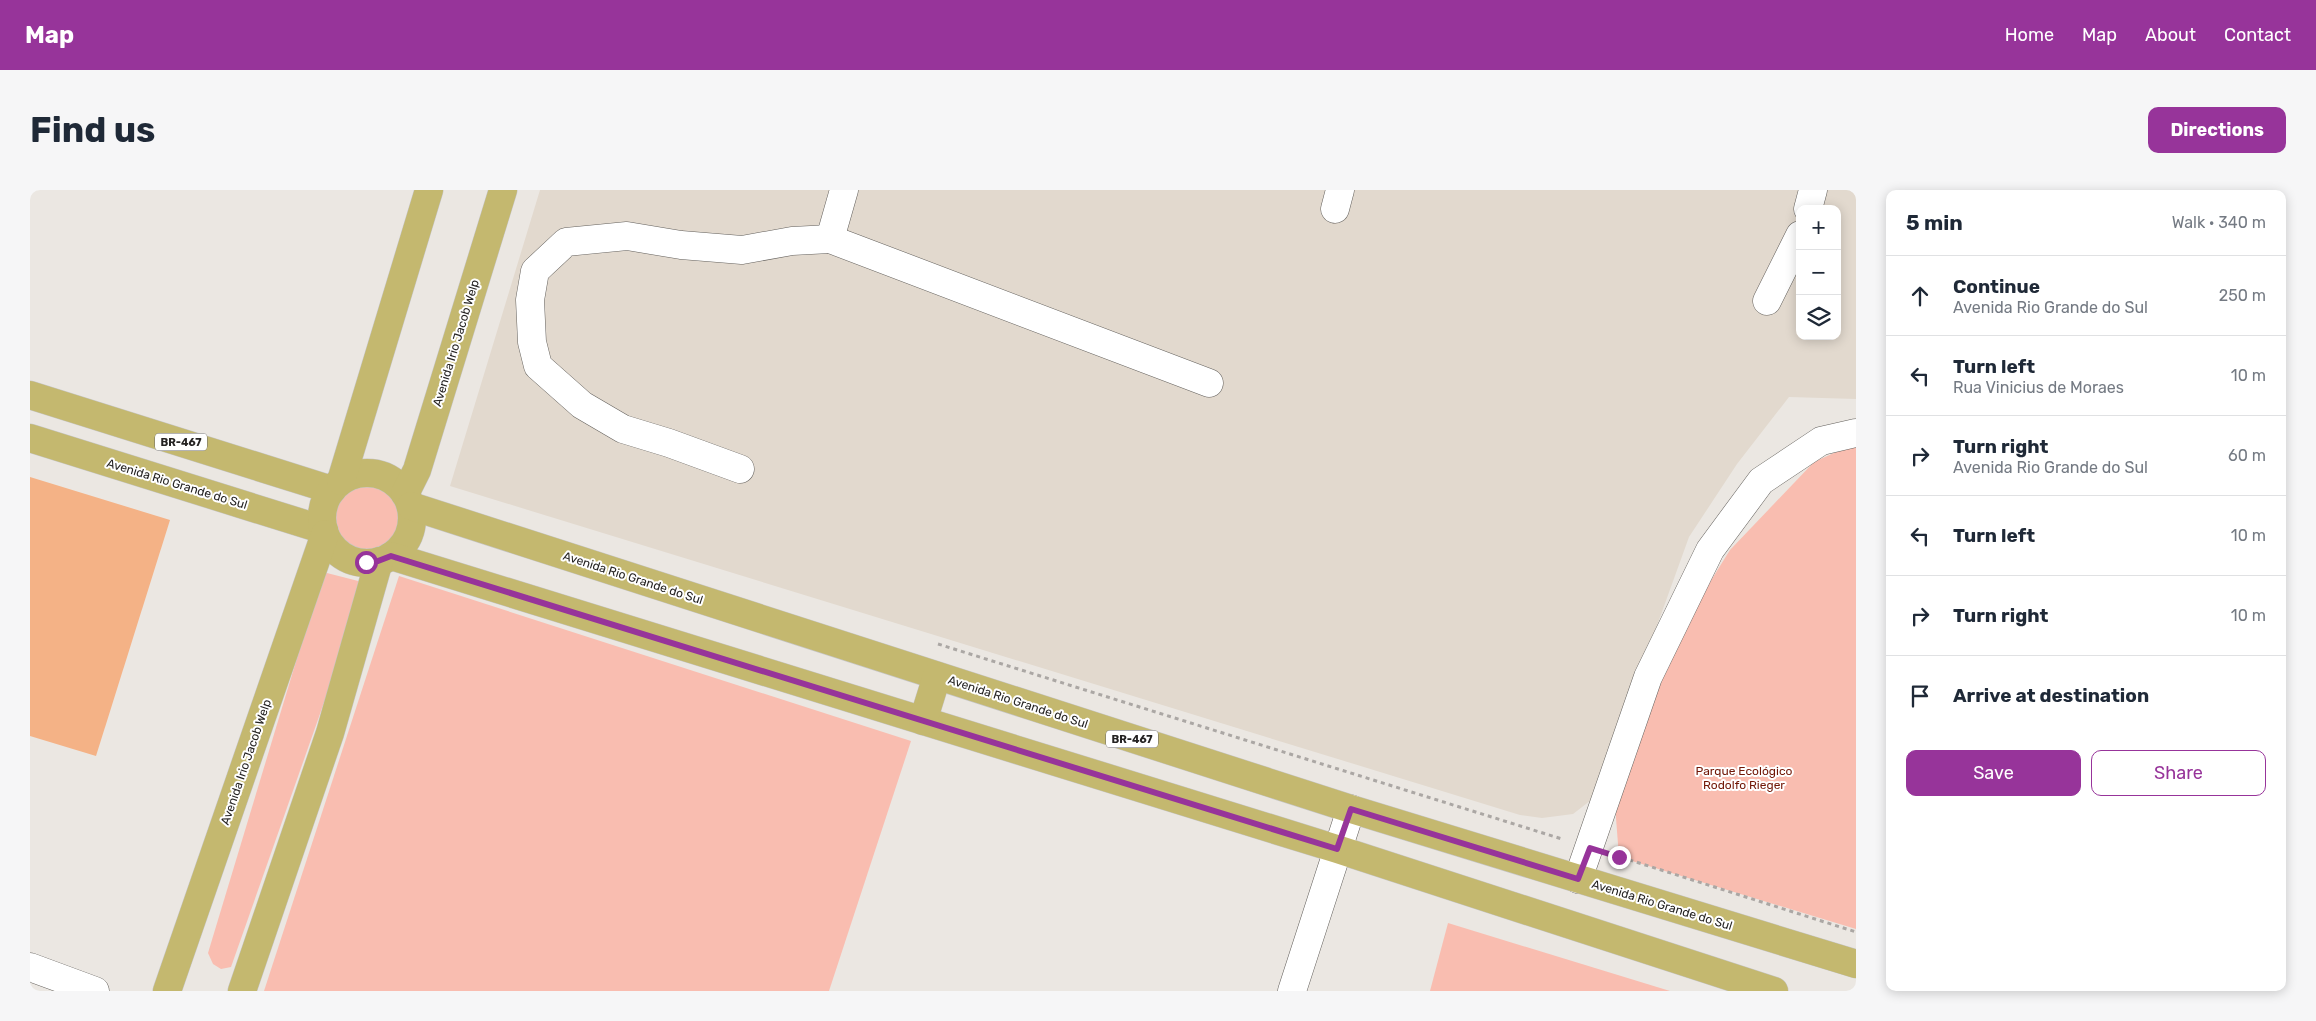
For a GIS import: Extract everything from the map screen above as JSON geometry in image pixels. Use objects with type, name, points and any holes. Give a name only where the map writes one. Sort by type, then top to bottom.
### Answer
[{"type":"main road","points":[[408,500],[412,520],[409,534],[402,546],[385,558],[366,562],[341,554],[325,532],[322,516],[325,502],[337,485],[429,190]]},
{"type":"main road","name":"Avenida Irio Jacob Welp","points":[[408,500],[503,190]]},
{"type":"main road","name":"BR-467","points":[[30,395],[337,485]]},
{"type":"main road","name":"Avenida Rio Grande do Sul","points":[[30,438],[325,532]]},
{"type":"main road","name":"Avenida Rio Grande do Sul","points":[[337,485],[355,474],[369,473],[383,476],[396,483],[408,500],[937,676],[1351,809],[1856,964]]},
{"type":"main road","name":"Avenida Irio Jacob Welp","points":[[167,991],[325,532]]},
{"type":"main road","points":[[385,558],[1337,849],[1774,991]]},
{"type":"main road","points":[[242,991],[330,732],[385,558]]},
{"type":"main road","points":[[923,721],[937,676]]},
{"type":"street","points":[[830,238],[844,190]]},
{"type":"street","points":[[1809,205],[1813,190]]},
{"type":"street","points":[[740,469],[669,442],[623,429],[582,406],[538,366],[532,342],[530,300],[535,272],[566,242],[628,236],[681,245],[742,250],[792,241],[830,238],[1209,383]]},
{"type":"street","points":[[1766,301],[1796,243]]},
{"type":"street","points":[[1578,879],[1648,677],[1710,550],[1761,481],[1821,441],[1856,433]]},
{"type":"street","points":[[1292,991],[1351,809]]},
{"type":"street","points":[[30,968],[95,991]]},
{"type":"path","points":[[935,643],[1856,932]]},
{"type":"shaded area","points":[[540,190],[1856,190],[1856,399],[1789,397],[1737,464],[1689,537],[1595,797],[1573,814],[1542,818],[1520,815],[450,486]]},
{"type":"green space","name":"Parque Ecológico Rodolfo Rieger","points":[[1856,443],[1856,929],[1619,857],[1615,805],[1677,635],[1730,550],[1814,462]]},
{"type":"green space","points":[[361,487],[373,487],[390,496],[397,507],[399,519],[397,531],[390,542],[373,551],[361,551],[349,546],[340,537],[335,525],[335,513],[340,501],[349,492]]},
{"type":"green space","points":[[323,572],[366,583],[231,967],[221,969],[213,964],[208,953]]},
{"type":"green space","points":[[399,576],[911,741],[829,991],[264,991]]},
{"type":"green space","points":[[1448,923],[1670,991],[1430,991]]},
{"type":"building","points":[[30,477],[170,520],[96,756],[30,736]]},
{"type":"route","points":[[366,562],[378,561],[391,556],[1337,849],[1351,809],[1578,879],[1590,848],[1619,857]]}]
